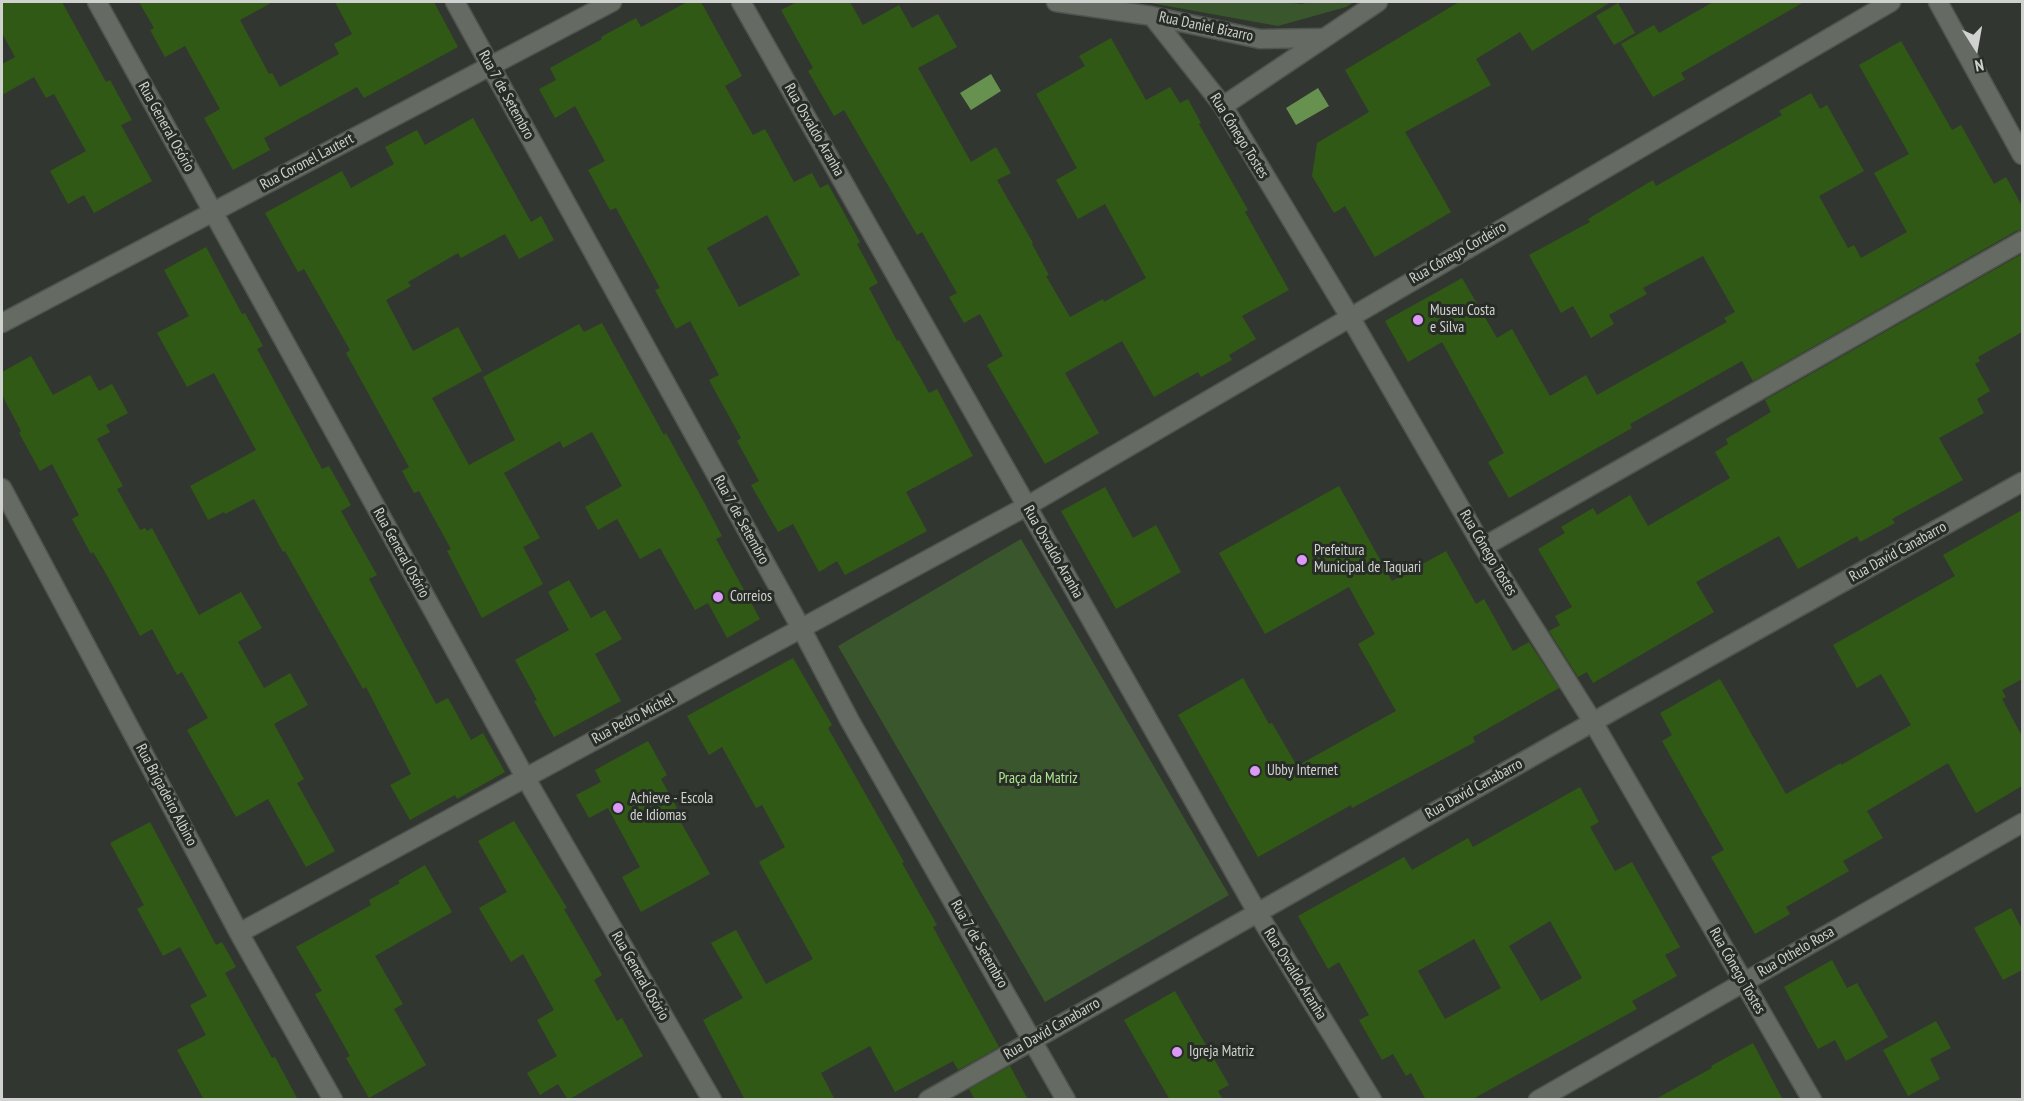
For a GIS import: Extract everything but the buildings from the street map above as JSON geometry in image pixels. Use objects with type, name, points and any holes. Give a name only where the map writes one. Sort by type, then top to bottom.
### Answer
[{"type":"street","name":"Rua General Osório","points":[[97,2],[525,777],[712,1100]]},
{"type":"street","name":"Rua 7 de Setembro","points":[[455,2],[801,628],[850,721],[1066,1100]]},
{"type":"street","name":"Rua Coronel Lautert","points":[[2,323],[612,2]]},
{"type":"street","name":"Rua Osvaldo Aranha","points":[[741,2],[1257,912],[1372,1100]]},
{"type":"street","name":"Rua Daniel Bizarro","points":[[1056,2],[1152,15],[1260,39],[1321,38]]},
{"type":"street","points":[[1223,106],[1377,2]]},
{"type":"street","name":"Rua Cônego Cordeiro","points":[[1027,506],[1891,2]]},
{"type":"street","points":[[1938,2],[2022,155]]},
{"type":"street","name":"Rua Cônego Tostes","points":[[1152,15],[1223,106],[1350,316],[1484,546],[1593,722],[1812,1100]]},
{"type":"street","points":[[1484,546],[2022,241]]},
{"type":"street","name":"Rua David Canabarro","points":[[928,1100],[1593,722],[2022,482]]},
{"type":"street","name":"Rua Brigadeiro Albino","points":[[2,488],[239,933],[333,1100]]},
{"type":"street","name":"Rua Pedro Michel","points":[[239,933],[1027,506]]},
{"type":"street","name":"Rua Othelo Rosa","points":[[1538,1100],[2022,823]]},
{"type":"green space","points":[[1145,2],[1302,4],[1354,2],[1346,7],[1278,26]]},
{"type":"green space","name":"Praça da Matriz","points":[[1021,539],[1229,895],[1045,1002],[838,646]]},
{"type":"shaded area","points":[[991,74],[1001,91],[971,110],[960,93]]},
{"type":"shaded area","points":[[1318,88],[1329,106],[1296,125],[1286,108]]},
{"type":"place","name":"Museu Costa e Silva","points":[[1418,320]]},
{"type":"place","name":"Prefeitura Municipal de Taquari","points":[[1302,560]]},
{"type":"place","name":"Correios","points":[[718,597]]},
{"type":"place","name":"Ubby Internet","points":[[1255,771]]},
{"type":"place","name":"Achieve - Escola de Idiomas","points":[[618,808]]},
{"type":"place","name":"Igreja Matriz","points":[[1177,1052]]}]
